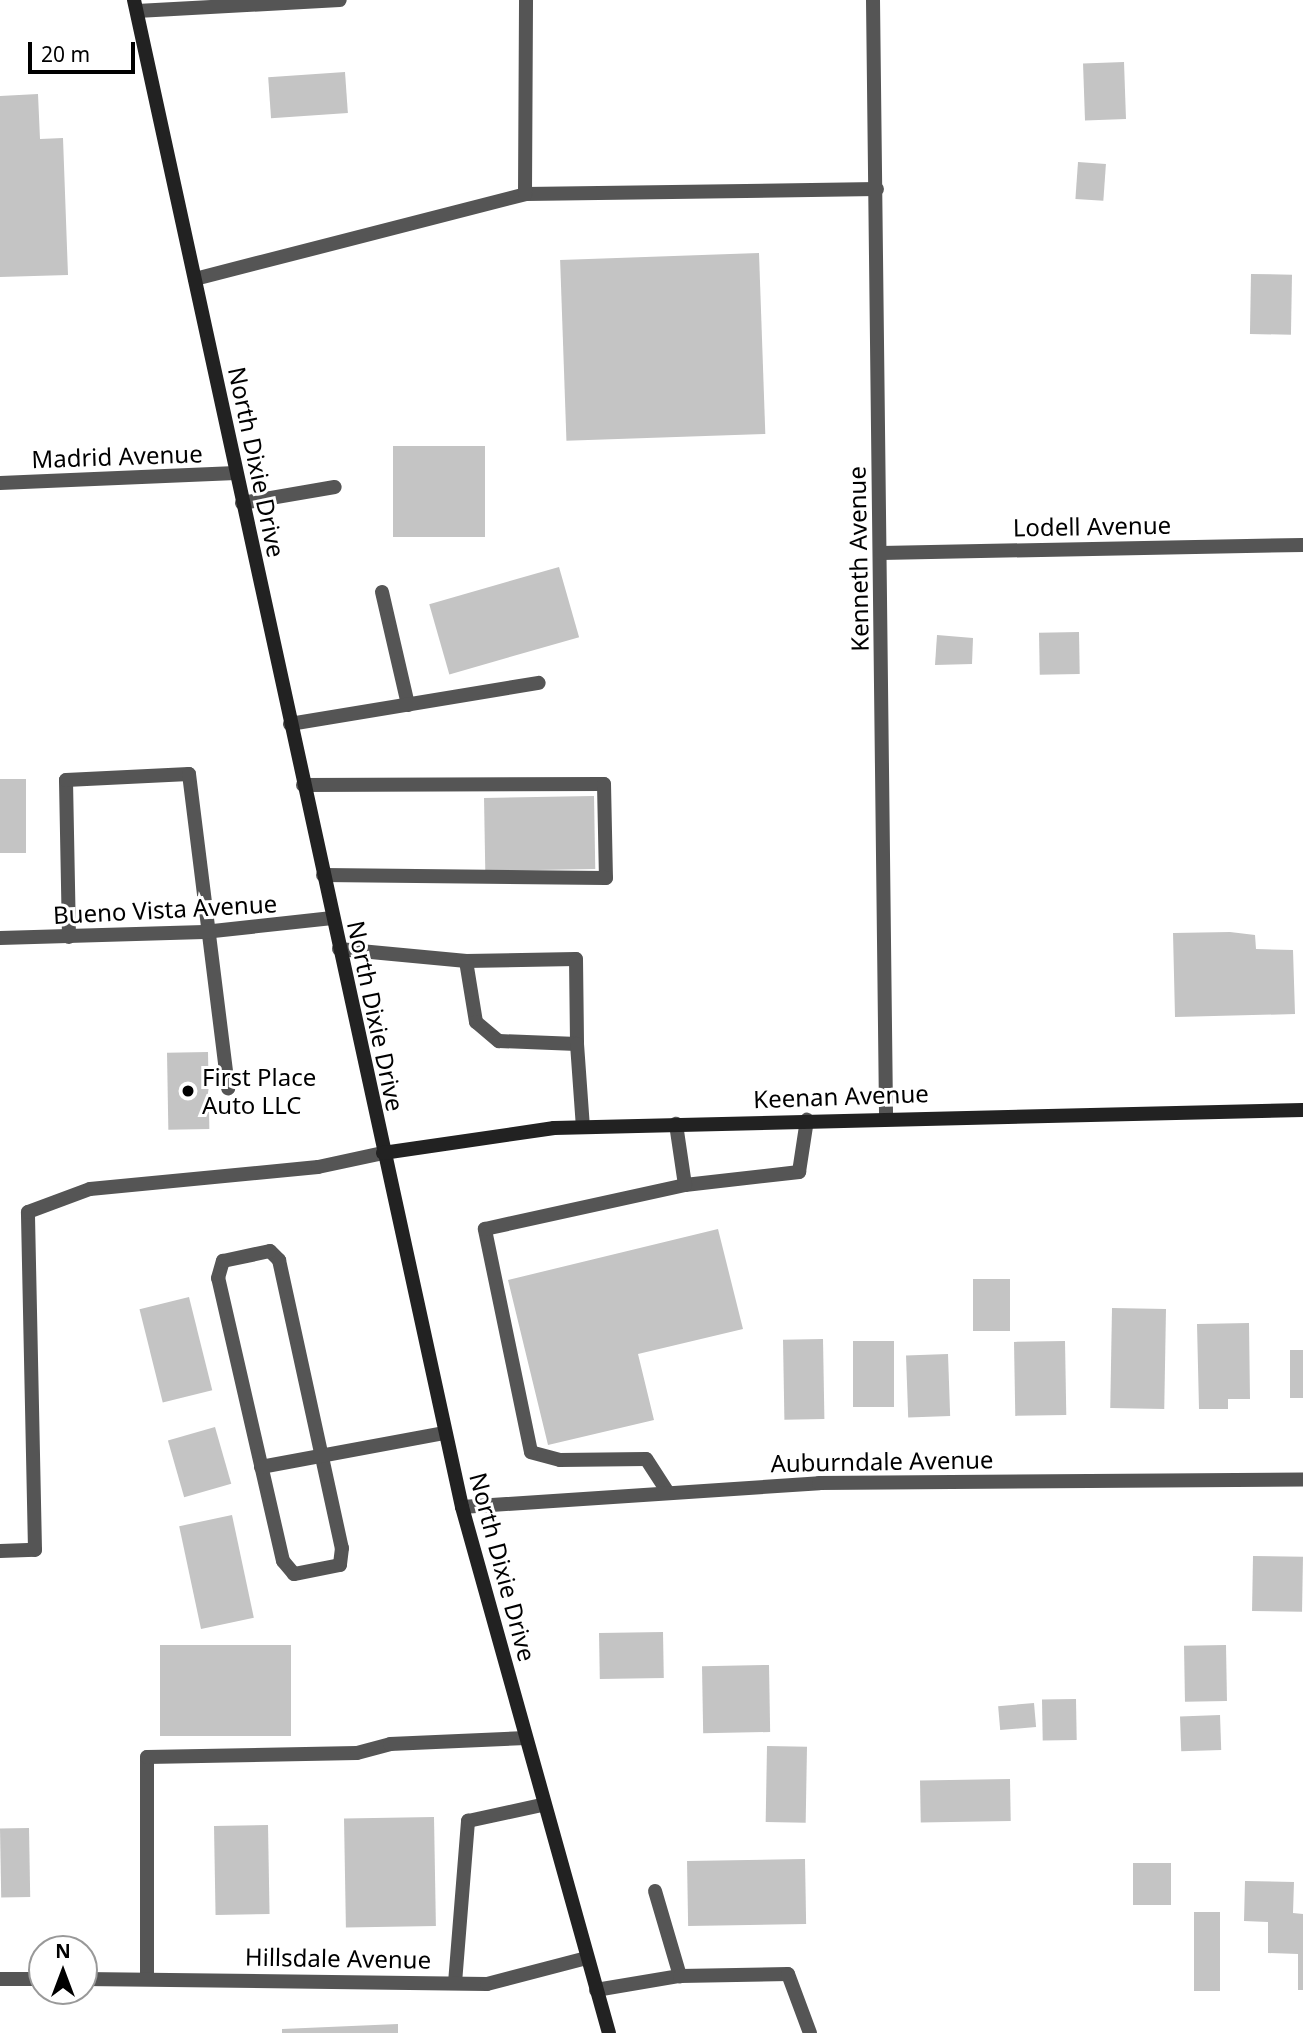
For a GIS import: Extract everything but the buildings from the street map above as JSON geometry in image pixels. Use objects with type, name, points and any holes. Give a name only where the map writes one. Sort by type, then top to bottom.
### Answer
[{"type":"main road","name":"North Dixie Drive","points":[[136,6],[303,785],[462,1507],[542,1805],[609,2033]]},
{"type":"main road","name":"Keenan Avenue","points":[[383,1153],[583,1127],[886,1117],[1303,1110]]},
{"type":"street","points":[[136,6],[340,0]]},
{"type":"street","points":[[525,194],[526,0]]},
{"type":"street","name":"Kenneth Avenue","points":[[873,0],[886,1117]]},
{"type":"street","points":[[195,279],[525,194],[877,189]]},
{"type":"street","name":"Madrid Avenue","points":[[0,483],[236,473]]},
{"type":"street","points":[[242,503],[335,487]]},
{"type":"street","name":"Lodell Avenue","points":[[881,553],[1303,545]]},
{"type":"street","points":[[382,592],[408,705]]},
{"type":"street","points":[[290,724],[539,683]]},
{"type":"street","points":[[69,937],[66,780],[189,774],[204,932],[228,1089]]},
{"type":"street","points":[[303,785],[604,784],[606,878],[323,875]]},
{"type":"street","name":"Bueno Vista Avenue","points":[[0,939],[204,932],[332,918]]},
{"type":"street","points":[[339,949],[466,961],[576,959],[577,1044],[583,1127]]},
{"type":"street","points":[[466,961],[476,1022],[499,1041],[577,1044]]},
{"type":"street","points":[[667,1491],[646,1460],[560,1460],[531,1452],[485,1230],[685,1185],[799,1171],[807,1119]]},
{"type":"street","points":[[676,1124],[685,1185]]},
{"type":"street","points":[[0,1551],[36,1550],[28,1212],[90,1189],[318,1167],[383,1153]]},
{"type":"street","points":[[270,1251],[279,1260],[321,1455],[342,1548],[340,1565],[295,1574],[283,1561],[261,1467],[218,1278],[223,1261],[270,1251]]},
{"type":"street","points":[[261,1467],[445,1433]]},
{"type":"street","name":"Auburndale Avenue","points":[[462,1507],[667,1491],[819,1483],[1303,1480]]},
{"type":"street","points":[[147,1979],[147,1757],[357,1753],[390,1744],[526,1738]]},
{"type":"street","points":[[455,1983],[468,1821],[542,1805]]},
{"type":"street","points":[[655,1891],[680,1976]]},
{"type":"street","name":"Hillsdale Avenue","points":[[98,1979],[455,1983],[515,1980],[587,1958]]},
{"type":"street","points":[[596,1990],[680,1976],[788,1974],[810,2033]]},
{"type":"street","points":[[0,1979],[28,1979]]},
{"type":"place","name":"First Place Auto LLC","points":[[188,1091]]}]
